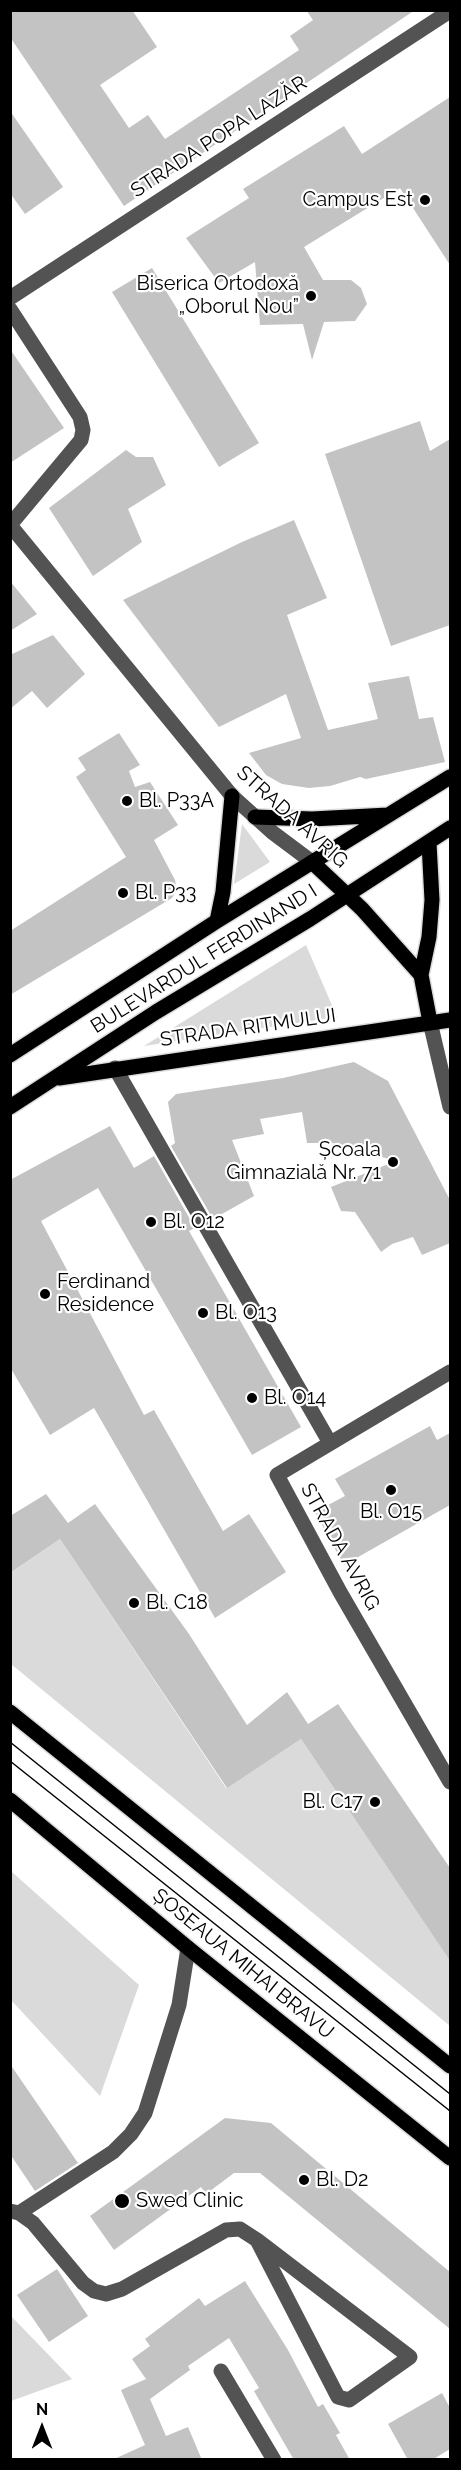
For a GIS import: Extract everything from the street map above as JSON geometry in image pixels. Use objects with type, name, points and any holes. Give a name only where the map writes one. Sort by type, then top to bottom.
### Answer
[{"type":"main road","name":"BULEVARDUL FERDINAND I","points":[[10,1055],[217,921],[450,777]]},
{"type":"main road","points":[[217,921],[223,892],[232,796]]},
{"type":"main road","points":[[255,817],[312,819],[391,814]]},
{"type":"main road","name":"BULEVARDUL FERDINAND I","points":[[10,1107],[450,828]]},
{"type":"main road","points":[[429,843],[432,900],[429,937],[421,975],[430,1022]]},
{"type":"main road","name":"STRADA AVRIG","points":[[312,862],[347,894],[421,975]]},
{"type":"main road","name":"STRADA RITMULUI","points":[[52,1079],[450,1020]]},
{"type":"main road","points":[[10,1712],[450,2066]]},
{"type":"main road","name":"ȘOSEAUA MIHAI BRAVU","points":[[10,1800],[188,1948],[450,2158]]},
{"type":"street","name":"STRADA POPA LAZĂR","points":[[10,298],[450,11]]},
{"type":"street","points":[[10,309],[80,417],[83,430],[81,440],[11,525]]},
{"type":"street","name":"STRADA AVRIG","points":[[11,525],[232,796],[312,862]]},
{"type":"street","points":[[430,1022],[450,1107]]},
{"type":"street","points":[[115,1068],[330,1443]]},
{"type":"street","name":"STRADA AVRIG","points":[[450,1372],[277,1475],[340,1592],[450,1782]]},
{"type":"street","points":[[188,1948],[178,2005],[145,2113],[131,2134],[113,2152],[15,2212],[33,2223],[83,2283],[94,2291],[106,2294],[122,2289],[226,2230],[240,2229],[257,2240],[410,2357],[349,2400],[338,2397],[257,2240]]},
{"type":"street","points":[[221,2371],[274,2460]]},
{"type":"shaded area","points":[[242,824],[270,862],[234,884]]},
{"type":"shaded area","points":[[306,945],[337,1017],[144,1046]]},
{"type":"shaded area","points":[[60,1539],[226,1788],[301,1739],[450,1961],[450,2026],[11,1664],[10,1573]]},
{"type":"shaded area","points":[[12,1872],[139,1985],[100,2096],[11,2000]]},
{"type":"shaded area","points":[[11,2316],[72,2379],[11,2401]]},
{"type":"building","points":[[10,10],[132,10],[157,47],[100,85],[129,128],[148,115],[165,139],[299,50],[290,36],[313,20],[306,10],[415,10],[124,206],[10,37]]},
{"type":"building","points":[[450,97],[450,265],[400,188],[304,247],[323,280],[351,280],[361,288],[367,304],[355,321],[324,322],[312,360],[303,324],[260,325],[255,262],[219,283],[186,238],[249,198],[243,189],[344,126],[362,154]]},
{"type":"building","points":[[10,111],[63,187],[25,214],[10,193]]},
{"type":"building","points":[[152,268],[259,443],[219,467],[112,292]]},
{"type":"building","points":[[10,349],[64,428],[10,463]]},
{"type":"building","points":[[420,421],[430,451],[450,439],[450,625],[391,646],[325,454]]},
{"type":"building","points":[[126,450],[136,457],[153,457],[166,485],[128,509],[142,542],[93,576],[49,508]]},
{"type":"building","points":[[294,520],[327,598],[287,615],[328,730],[378,719],[368,683],[409,676],[419,719],[433,717],[445,762],[366,779],[360,777],[330,786],[309,788],[282,784],[266,775],[249,753],[301,738],[286,694],[219,727],[123,600],[242,542]]},
{"type":"building","points":[[10,581],[37,614],[10,631]]},
{"type":"building","points":[[53,635],[85,674],[47,708],[32,691],[10,709],[10,655]]},
{"type":"building","points":[[119,733],[140,765],[129,771],[135,787],[150,782],[178,825],[154,840],[175,880],[177,890],[172,898],[10,995],[10,931],[126,857],[76,777],[86,770],[78,758]]},
{"type":"building","name":"Școala Gimnazială Nr. 71","points":[[354,1062],[388,1081],[450,1200],[450,1243],[422,1255],[413,1237],[392,1244],[381,1252],[355,1212],[341,1211],[331,1187],[396,1161],[332,1143],[307,1143],[302,1112],[260,1119],[264,1134],[232,1140],[254,1196],[213,1219],[171,1146],[175,1143],[168,1102],[176,1094],[283,1078]]},
{"type":"building","points":[[110,1126],[134,1168],[154,1156],[195,1228],[189,1231],[301,1427],[252,1455],[98,1188],[41,1221],[144,1415],[154,1410],[223,1531],[249,1514],[286,1572],[215,1618],[94,1408],[50,1435],[10,1367],[10,1180]]},
{"type":"building","name":"Bl. O15","points":[[430,1426],[437,1440],[450,1433],[450,1505],[344,1565],[315,1512],[345,1496],[335,1479]]},
{"type":"building","points":[[46,1494],[68,1523],[95,1504],[189,1634],[247,1725],[287,1692],[308,1724],[338,1704],[450,1868],[450,1961],[301,1739],[227,1788],[60,1539],[10,1573],[10,1516]]},
{"type":"building","points":[[10,2064],[78,2163],[35,2191],[10,2154]]},
{"type":"building","points":[[225,2118],[271,2123],[450,2272],[450,2329],[260,2173],[234,2173],[206,2194],[201,2187],[114,2250],[90,2216]]},
{"type":"building","points":[[57,2269],[88,2316],[49,2342],[17,2295]]},
{"type":"building","points":[[245,2281],[288,2350],[318,2407],[323,2404],[340,2433],[336,2435],[350,2460],[294,2460],[254,2391],[259,2388],[229,2338],[188,2366],[190,2370],[150,2399],[166,2436],[188,2427],[202,2460],[112,2460],[145,2445],[121,2390],[146,2379],[132,2359],[150,2346],[145,2339],[199,2298],[205,2306]]},
{"type":"building","points":[[442,2393],[450,2408],[450,2449],[432,2460],[408,2460],[388,2424]]},
{"type":"tram line","points":[[10,1742],[450,2094]]},
{"type":"tram line","points":[[10,1761],[450,2111]]},
{"type":"place","name":"Campus Est","points":[[425,200]]},
{"type":"place","name":"Biserica Ortodoxă „Oborul Nou”","points":[[311,296]]},
{"type":"place","name":"Bl. P33A","points":[[127,801]]},
{"type":"place","name":"Bl. P33","points":[[123,893]]},
{"type":"place","name":"Școala Gimnazială Nr. 71","points":[[393,1162]]},
{"type":"place","name":"Bl. O12","points":[[151,1222]]},
{"type":"place","name":"Ferdinand Residence","points":[[45,1294]]},
{"type":"place","name":"Bl. O13","points":[[203,1313]]},
{"type":"place","name":"Bl. O14","points":[[252,1398]]},
{"type":"place","name":"Bl. O15","points":[[391,1490]]},
{"type":"place","name":"Bl. C18","points":[[134,1603]]},
{"type":"place","name":"Bl. C17","points":[[375,1802]]},
{"type":"place","name":"Bl. D2","points":[[304,2180]]},
{"type":"place","name":"Swed Clinic","points":[[122,2201]]}]
